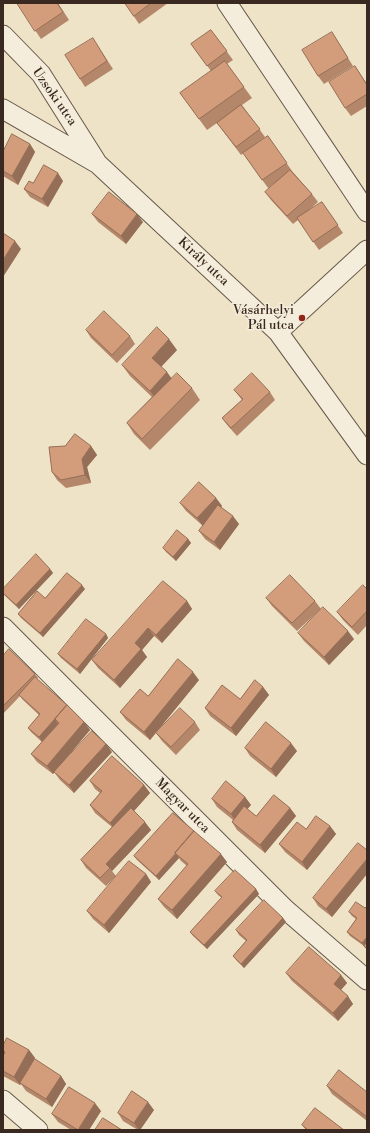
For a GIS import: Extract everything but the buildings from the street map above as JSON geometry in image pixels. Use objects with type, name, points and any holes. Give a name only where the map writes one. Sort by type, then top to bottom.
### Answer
[{"type":"street","points":[[227,3],[367,212]]},
{"type":"street","name":"Uzsoki utca","points":[[3,35],[41,74],[98,164]]},
{"type":"street","name":"Király utca","points":[[3,109],[98,164],[278,332],[367,455]]},
{"type":"street","points":[[278,332],[367,250]]},
{"type":"street","name":"Magyar utca","points":[[3,627],[285,909],[367,980]]},
{"type":"street","points":[[3,1100],[38,1130]]},
{"type":"place","name":"Vásárhelyi Pál utca","points":[[302,318]]}]
